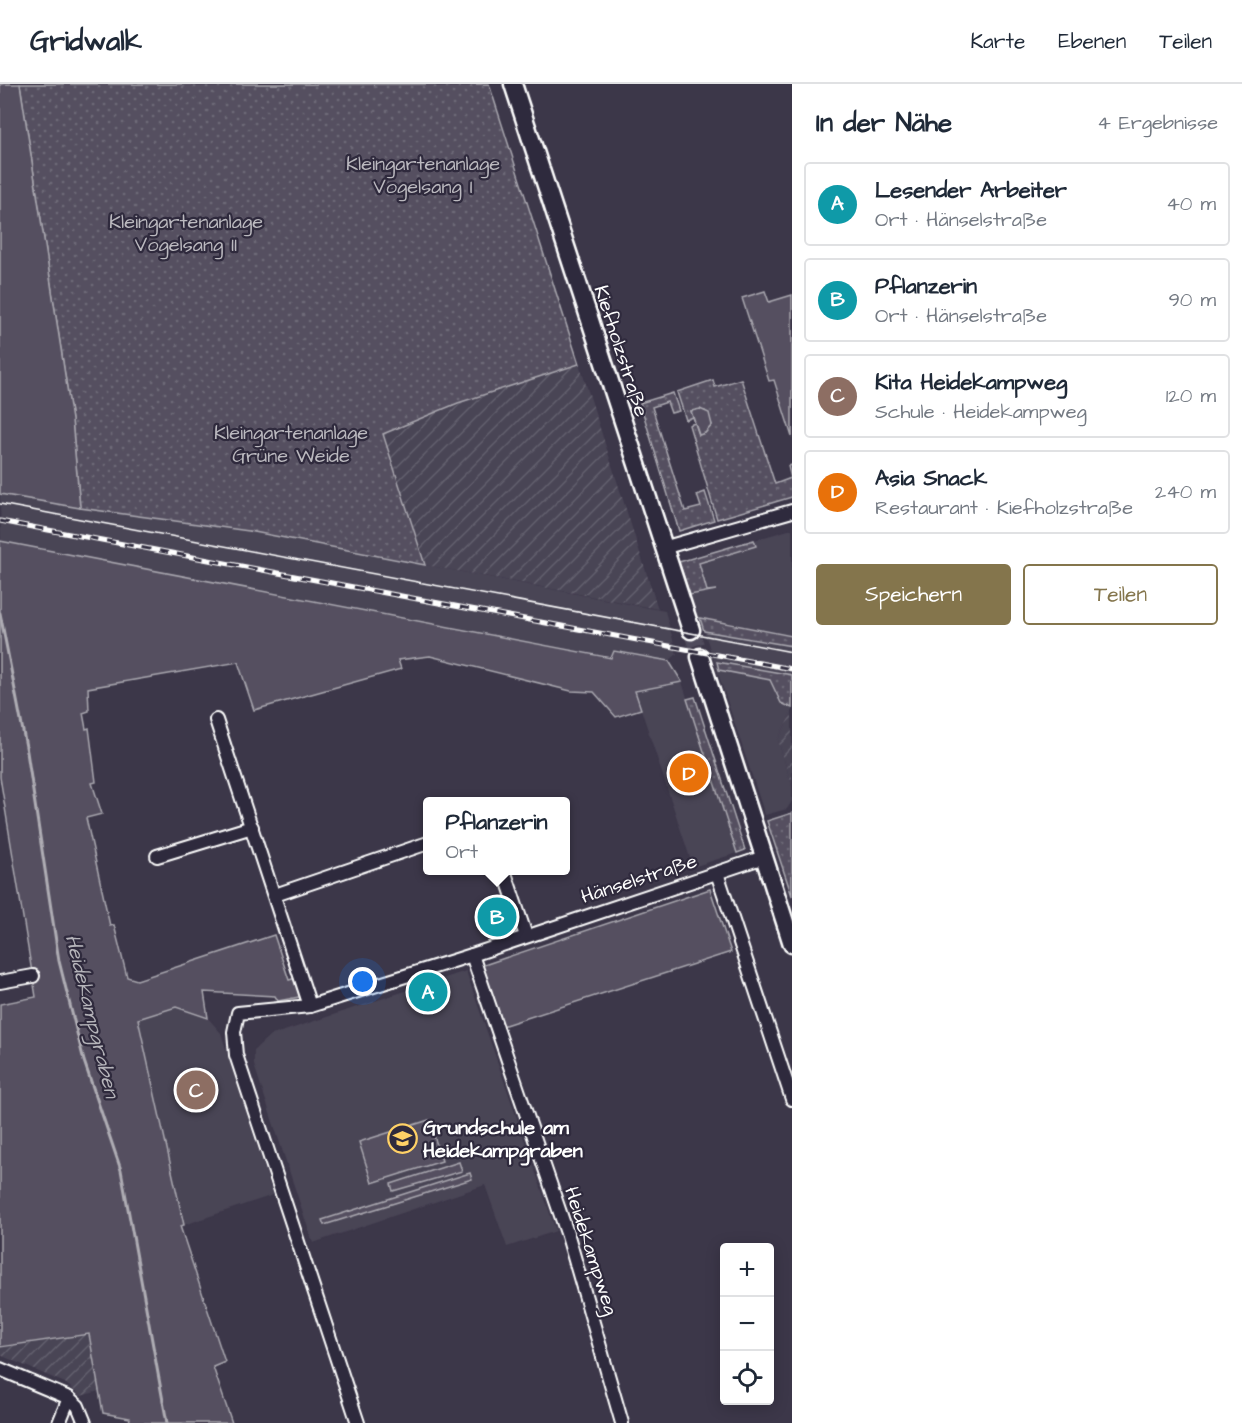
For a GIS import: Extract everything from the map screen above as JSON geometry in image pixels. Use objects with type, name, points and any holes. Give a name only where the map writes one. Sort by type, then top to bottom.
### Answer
[{"type":"street","name":"Kiefholzstraße","points":[[513,84],[691,630]]},
{"type":"street","points":[[663,548],[792,511]]},
{"type":"street","points":[[700,657],[792,944]]},
{"type":"street","points":[[216,720],[310,1006]]},
{"type":"street","points":[[157,856],[252,827]]},
{"type":"street","points":[[275,895],[423,845]]},
{"type":"street","name":"Hänselstraße","points":[[358,1423],[236,1055],[234,1032],[237,1013],[310,1006],[472,955],[764,857]]},
{"type":"street","points":[[717,873],[792,1099]]},
{"type":"street","points":[[506,875],[526,936]]},
{"type":"street","name":"Heidekampweg","points":[[472,955],[568,1236],[622,1423]]},
{"type":"street","points":[[0,982],[33,976]]},
{"type":"street","points":[[0,1369],[69,1398],[78,1406],[85,1423]]},
{"type":"street","points":[[59,1423],[69,1398]]},
{"type":"shaded area","points":[[579,364],[658,609],[425,565],[383,434],[458,403]]},
{"type":"shaded area","points":[[0,494],[249,531],[665,611],[677,654],[669,661],[614,651],[612,658],[1,543]]},
{"type":"shaded area","points":[[792,529],[792,636],[697,617],[679,562]]},
{"type":"shaded area","points":[[704,631],[792,646],[792,684],[781,703],[792,708],[792,712],[778,740],[792,786],[792,801],[787,809],[765,815]]},
{"type":"shaded area","points":[[682,682],[737,853],[693,867],[635,691]]},
{"type":"shaded area","points":[[792,712],[792,786],[778,740]]},
{"type":"shaded area","name":"Grundschule am Heidekampgraben","points":[[466,971],[556,1231],[507,1247],[485,1185],[313,1243],[254,1065],[254,1050],[269,1036]]},
{"type":"shaded area","points":[[176,1007],[208,1018],[221,1033],[273,1195],[184,1225],[138,1019]]},
{"type":"shaded area","points":[[89,1334],[99,1391],[81,1396],[65,1383],[0,1355],[0,1347]]},
{"type":"green space","points":[[0,84],[20,84],[72,420],[80,508],[0,494]]},
{"type":"green space","points":[[20,84],[489,84],[579,364],[458,403],[383,434],[425,565],[249,531],[80,508],[72,420]]},
{"type":"green space","points":[[765,291],[769,302],[792,295],[792,437],[774,380],[769,381],[742,298]]},
{"type":"green space","points":[[741,379],[775,484],[791,478],[788,466],[792,465],[792,497],[717,519],[689,425],[695,423],[699,434],[705,433],[712,425],[705,411],[691,411],[693,417],[686,420],[677,392],[713,380],[715,387]]},
{"type":"green space","points":[[673,393],[679,411],[671,413],[667,402],[652,407],[685,511],[701,507],[697,495],[705,492],[714,520],[679,531],[640,403]]},
{"type":"green space","points":[[700,409],[709,413],[712,425],[705,433],[699,435],[691,411]]},
{"type":"green space","points":[[754,540],[756,546],[699,563],[707,591],[716,590],[690,595],[679,562]]},
{"type":"green space","points":[[0,541],[611,658],[614,651],[669,661],[682,682],[635,691],[641,709],[616,717],[594,692],[571,691],[430,656],[398,660],[401,669],[254,710],[238,662],[88,688],[89,711],[83,713],[86,729],[89,728],[96,782],[92,783],[102,814],[86,818],[110,926],[114,925],[127,977],[137,980],[274,935],[289,980],[296,978],[301,993],[299,997],[278,1001],[275,996],[204,992],[208,1018],[176,1007],[138,1019],[184,1225],[180,1226],[225,1362],[213,1367],[232,1423],[129,1423],[130,1418],[103,1413],[89,1334],[0,1347],[0,1004],[36,997],[0,777]]},
{"type":"green space","points":[[700,618],[792,636],[792,646],[704,631]]},
{"type":"green space","points":[[717,662],[792,675],[792,708],[781,703],[770,680],[719,670]]},
{"type":"green space","points":[[695,697],[745,850],[737,853],[687,699]]},
{"type":"green space","points":[[792,813],[792,896],[767,821]]},
{"type":"green space","points":[[710,889],[731,952],[502,1026],[481,966]]},
{"type":"green space","points":[[429,1120],[442,1161],[372,1183],[359,1142]]},
{"type":"green space","points":[[459,1162],[462,1171],[393,1191],[391,1184]]},
{"type":"green space","points":[[470,1173],[472,1179],[324,1225],[322,1220]]},
{"type":"waterway","name":"Heidekampgraben","points":[[0,613],[27,752],[59,961],[84,1061],[121,1170],[167,1423]]},
{"type":"tunnel","points":[[691,630],[700,657]]},
{"type":"tram line","points":[[0,504],[792,652]]},
{"type":"railway","points":[[0,521],[792,669]]},
{"type":"place","name":"Asia Snack","points":[[689,773]]},
{"type":"place","name":"Pflanzerin","points":[[497,917]]},
{"type":"place","name":"Lesender Arbeiter","points":[[428,992]]},
{"type":"place","name":"Kita Heidekampweg","points":[[196,1090]]},
{"type":"place","name":"Grundschule am Heidekampgraben","points":[[402,1139]]},
{"type":"park label","name":"Kleingartenanlage Vogelsang I","points":[[423,176]]},
{"type":"park label","name":"Kleingartenanlage Vogelsang II","points":[[186,234]]},
{"type":"park label","name":"Kleingartenanlage Grüne Weide","points":[[291,444]]}]
